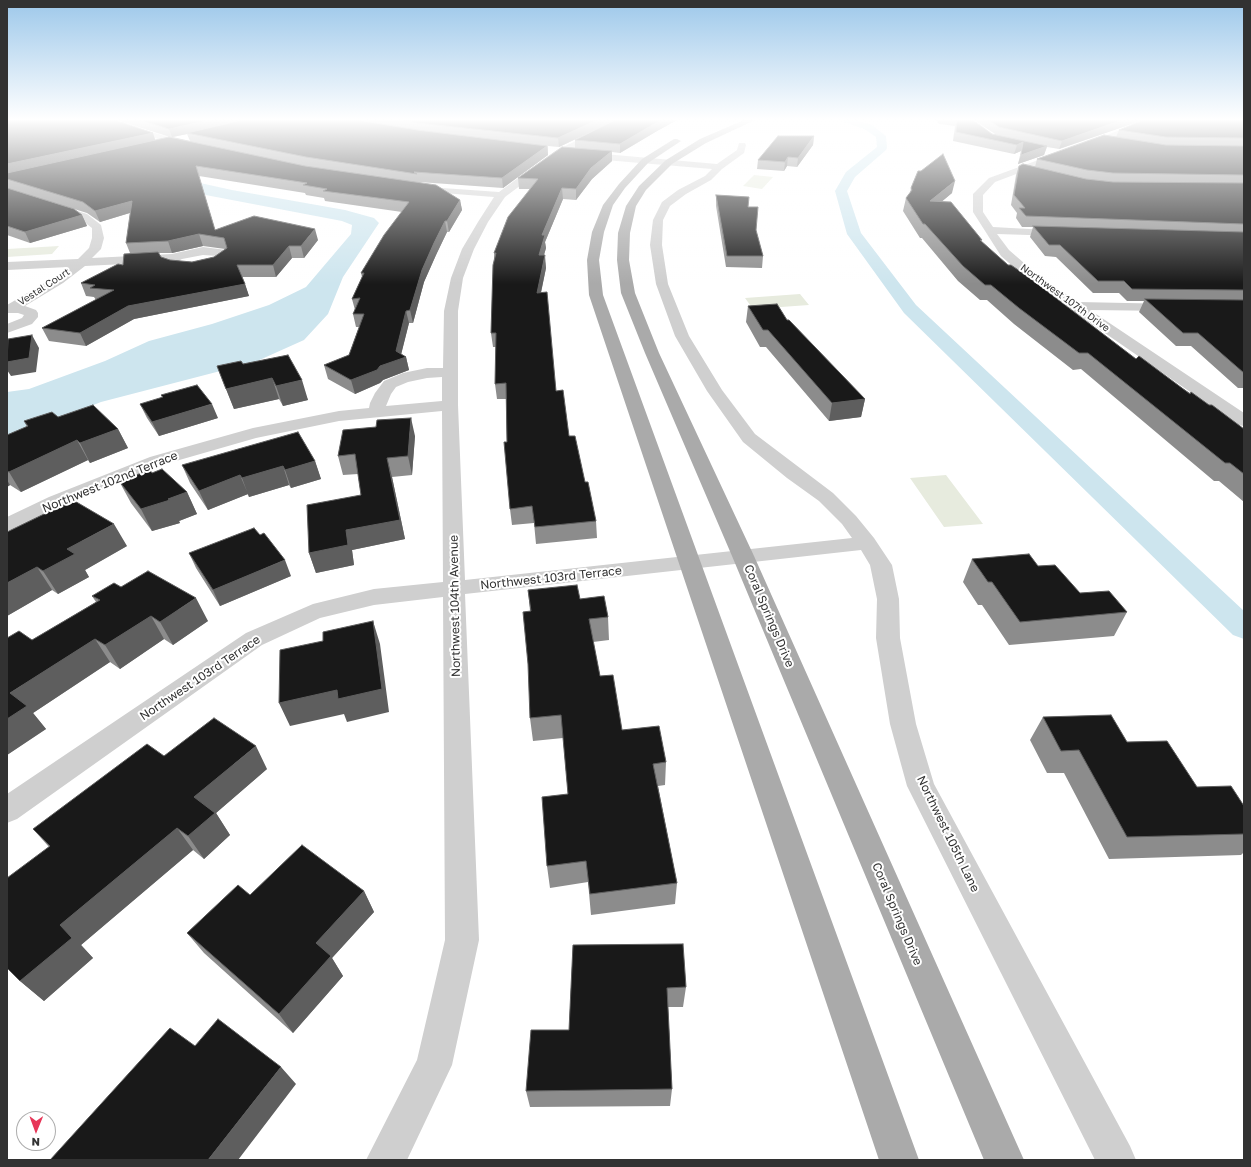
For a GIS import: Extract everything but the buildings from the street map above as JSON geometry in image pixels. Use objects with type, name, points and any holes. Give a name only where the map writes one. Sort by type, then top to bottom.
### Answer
[{"type":"main road","points":[[633,174],[622,186],[608,205],[598,232],[593,260],[596,295],[899,1160]]},
{"type":"main road","name":"Coral Springs Drive","points":[[656,174],[642,188],[631,206],[624,233],[623,260],[628,293],[652,352],[1004,1160]]},
{"type":"street","name":"Northwest 104th Avenue","points":[[386,1160],[434,1066],[462,940],[450,405],[451,311],[457,278],[468,248],[501,195],[525,174]]},
{"type":"street","name":"Northwest 105th Lane","points":[[711,174],[704,181],[682,192],[666,204],[658,220],[656,245],[662,284],[682,336],[715,391],[749,438],[794,474],[826,497],[849,520],[881,565],[888,598],[888,638],[902,724],[921,786],[1116,1160]]},
{"type":"street","name":"Northwest 107th Drive","points":[[1004,174],[992,180],[978,194],[978,212],[1005,253],[1035,279],[1244,421]]},
{"type":"street","points":[[408,187],[501,195]]},
{"type":"street","name":"Vestal Court","points":[[7,192],[83,216],[97,227],[98,238],[95,249],[60,280],[9,309]]},
{"type":"street","points":[[989,230],[1072,234]]},
{"type":"street","points":[[7,266],[173,258]]},
{"type":"street","points":[[1074,306],[1181,307]]},
{"type":"street","name":"Vestal Court","points":[[7,329],[20,325],[31,316],[31,313],[27,310],[9,309]]},
{"type":"street","points":[[377,412],[378,403],[390,384],[403,378],[427,373],[451,372]]},
{"type":"street","name":"Northwest 102nd Terrace","points":[[7,525],[56,501],[156,461],[253,433],[339,416],[450,405]]},
{"type":"street","points":[[1222,405],[1244,406]]},
{"type":"street","name":"Northwest 103rd Terrace","points":[[7,810],[254,639],[312,612],[374,597],[742,556],[867,544]]},
{"type":"shaded area","points":[[754,175],[773,177],[762,189],[743,186]]},
{"type":"shaded area","points":[[59,246],[52,254],[7,257],[7,249]]},
{"type":"shaded area","points":[[800,294],[809,305],[753,309],[745,298]]},
{"type":"shaded area","points":[[946,475],[983,524],[944,527],[910,478]]},
{"type":"water","points":[[148,174],[161,174],[232,190],[345,210],[374,218],[379,223],[343,277],[328,314],[304,340],[255,362],[101,402],[7,439],[7,392],[29,389],[105,361],[149,341],[212,324],[269,305],[306,287],[351,234],[352,225],[342,221],[190,192]]},
{"type":"waterway","points":[[851,174],[841,191],[854,234],[910,309],[1244,628]]}]
